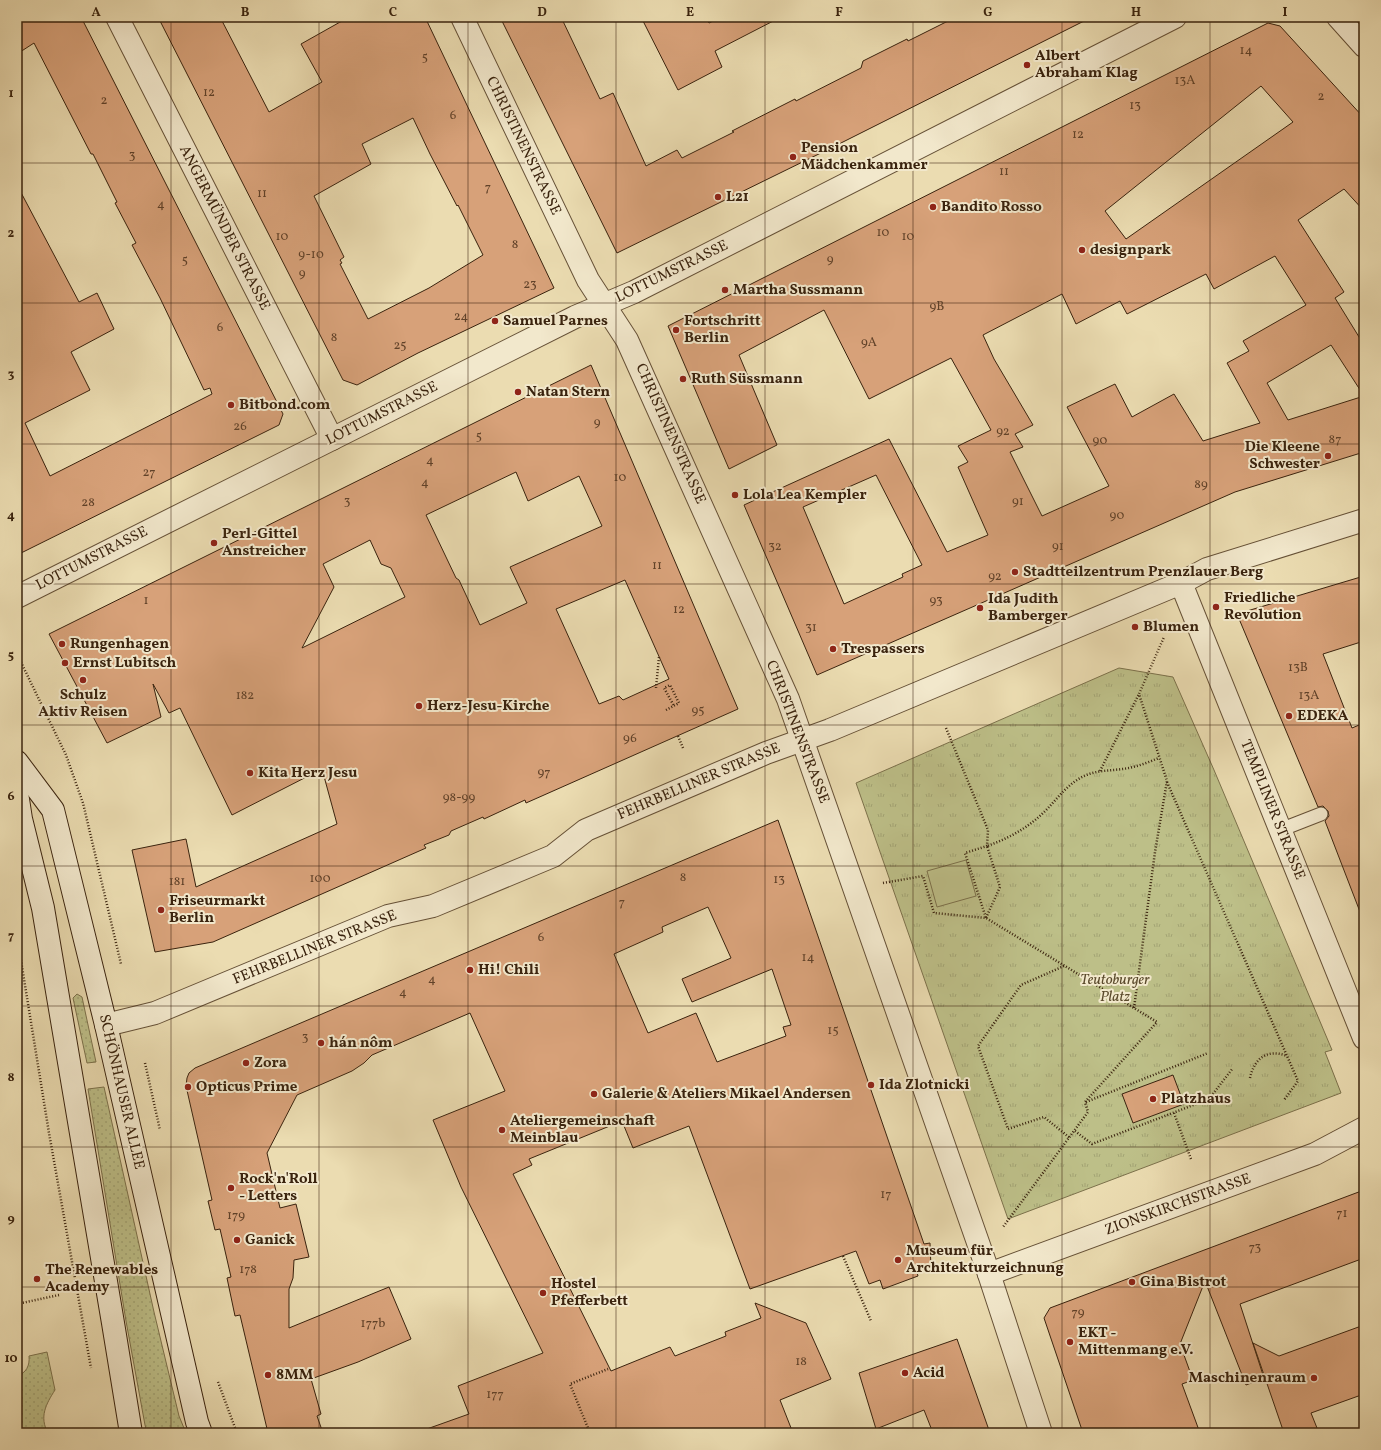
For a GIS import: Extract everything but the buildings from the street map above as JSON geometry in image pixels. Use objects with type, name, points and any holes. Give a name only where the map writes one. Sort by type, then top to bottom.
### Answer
[{"type":"street","name":"ANGERMÜNDER STRASSE","points":[[116,17],[332,439]]},
{"type":"street","name":"CHRISTINENSTRASSE","points":[[462,17],[588,280],[631,347],[788,699],[989,1274],[1041,1433]]},
{"type":"street","name":"LOTTUMSTRASSE","points":[[17,597],[568,321],[641,288],[1175,17]]},
{"type":"street","points":[[1338,17],[1364,46]]},
{"type":"street","name":"FEHRBELLINER STRASSE","points":[[106,1025],[155,1013],[388,916],[434,906],[553,856],[586,830],[766,753],[830,730],[1180,583],[1207,569],[1364,520]]},
{"type":"street","name":"TEMPLINER STRASSE","points":[[1180,583],[1364,1038]]},
{"type":"street","name":"SCHÖNHAUSER ALLEE","points":[[17,762],[53,810],[106,1025],[197,1422],[201,1433]]},
{"type":"street","points":[[17,793],[21,819],[43,908],[131,1433]]},
{"type":"street","name":"ZIONSKIRCHSTRASSE","points":[[989,1274],[1315,1154],[1364,1128]]},
{"type":"lane","points":[[1280,830],[1321,814]]},
{"type":"path","points":[[1100,771],[1139,694],[1164,636]]},
{"type":"path","points":[[656,688],[659,658]]},
{"type":"path","points":[[666,710],[674,706],[679,703],[670,685],[664,688],[674,706]]},
{"type":"path","points":[[1139,694],[1167,781],[1298,1081],[1284,1100]]},
{"type":"path","points":[[946,728],[988,830],[987,846],[1000,887],[986,918]]},
{"type":"path","points":[[678,736],[683,748]]},
{"type":"path","points":[[986,918],[965,853],[1006,840],[1042,814],[1078,779],[1095,772],[1132,768],[1159,758]]},
{"type":"path","points":[[1134,1008],[1155,852],[1167,781]]},
{"type":"path","points":[[883,883],[924,876],[934,913],[986,918],[1157,1022],[1085,1102]]},
{"type":"path","points":[[17,936],[49,1133],[91,1368]]},
{"type":"path","points":[[1065,966],[1020,985],[978,1046],[1008,1129],[1044,1117],[1070,1138]]},
{"type":"path","points":[[1085,1102],[1208,1053]]},
{"type":"path","points":[[1250,1078],[1254,1064],[1264,1056],[1274,1053],[1287,1057]]},
{"type":"path","points":[[1075,1131],[1092,1144],[1174,1113],[1208,1099],[1233,1068]]},
{"type":"path","points":[[148,1078],[160,1131]]},
{"type":"path","points":[[1003,1227],[1088,1112],[1085,1102]]},
{"type":"path","points":[[1174,1113],[1191,1159]]},
{"type":"path","points":[[843,1256],[871,1321]]},
{"type":"path","points":[[17,1304],[59,1295]]},
{"type":"path","points":[[590,1433],[570,1384],[608,1368]]},
{"type":"path","points":[[217,1381],[237,1433]]},
{"type":"green space","name":"Teutoburger Platz","points":[[1119,668],[1173,677],[1214,770],[1332,1050],[1325,1052],[1341,1093],[1008,1219],[856,783]]},
{"type":"green space","points":[[966,860],[976,896],[937,907],[927,871]]},
{"type":"green space","points":[[77,994],[82,997],[96,1062],[87,1063],[73,998]]},
{"type":"green space","points":[[104,1087],[154,1312],[179,1416],[186,1433],[147,1433],[145,1425],[126,1321],[88,1089]]},
{"type":"green space","points":[[47,1352],[55,1390],[46,1406],[44,1416],[45,1427],[48,1433],[17,1433],[17,1376],[27,1369],[29,1356]]},
{"type":"place","name":"Albert Abraham Klag","points":[[1027,65]]},
{"type":"place","name":"Pension Mädchenkammer","points":[[793,157]]},
{"type":"place","name":"L21","points":[[718,197]]},
{"type":"place","name":"Bandito Rosso","points":[[933,207]]},
{"type":"place","name":"designpark","points":[[1082,250]]},
{"type":"place","name":"Martha Sussmann","points":[[725,290]]},
{"type":"place","name":"Samuel Parnes","points":[[495,321]]},
{"type":"place","name":"Fortschritt Berlin","points":[[676,330]]},
{"type":"place","name":"Ruth Süssmann","points":[[683,379]]},
{"type":"place","name":"Natan Stern","points":[[518,392]]},
{"type":"place","name":"Bitbond.com","points":[[231,405]]},
{"type":"place","name":"Die Kleene Schwester","points":[[1328,456]]},
{"type":"place","name":"Lola Lea Kempler","points":[[735,495]]},
{"type":"place","name":"Perl-Gittel Anstreicher","points":[[214,543]]},
{"type":"place","name":"Stadtteilzentrum Prenzlauer Berg","points":[[1015,572]]},
{"type":"place","name":"Friedliche Revolution","points":[[1216,607]]},
{"type":"place","name":"Ida Judith Bamberger","points":[[980,608]]},
{"type":"place","name":"Blumen","points":[[1135,627]]},
{"type":"place","name":"Rungenhagen","points":[[62,644]]},
{"type":"place","name":"Trespassers","points":[[833,649]]},
{"type":"place","name":"Ernst Lubitsch","points":[[65,663]]},
{"type":"place","name":"Schulz Aktiv Reisen","points":[[83,680]]},
{"type":"place","name":"Herz-Jesu-Kirche","points":[[419,706]]},
{"type":"place","name":"EDEKA","points":[[1289,716]]},
{"type":"place","name":"Kita Herz Jesu","points":[[250,773]]},
{"type":"place","name":"Friseurmarkt Berlin","points":[[161,910]]},
{"type":"place","name":"Hi! Chili","points":[[470,970]]},
{"type":"place","name":"hán nôm","points":[[321,1043]]},
{"type":"place","name":"Zora","points":[[246,1063]]},
{"type":"place","name":"Ida Zlotnicki","points":[[871,1085]]},
{"type":"place","name":"Opticus Prime","points":[[188,1087]]},
{"type":"place","name":"Galerie & Ateliers Mikael Andersen","points":[[594,1094]]},
{"type":"place","name":"Platzhaus","points":[[1153,1099]]},
{"type":"place","name":"Ateliergemeinschaft Meinblau","points":[[502,1130]]},
{"type":"place","name":"Rock'n'Roll - Letters","points":[[231,1188]]},
{"type":"place","name":"Ganick","points":[[237,1240]]},
{"type":"place","name":"Museum für Architekturzeichnung","points":[[898,1260]]},
{"type":"place","name":"The Renewables Academy","points":[[37,1279]]},
{"type":"place","name":"Gina Bistrot","points":[[1132,1282]]},
{"type":"place","name":"Hostel Pfefferbett","points":[[543,1293]]},
{"type":"place","name":"EKT - Mittenmang e.V.","points":[[1070,1342]]},
{"type":"place","name":"Acid","points":[[905,1373]]},
{"type":"place","name":"8MM","points":[[268,1375]]},
{"type":"place","name":"Maschinenraum","points":[[1314,1378]]}]
